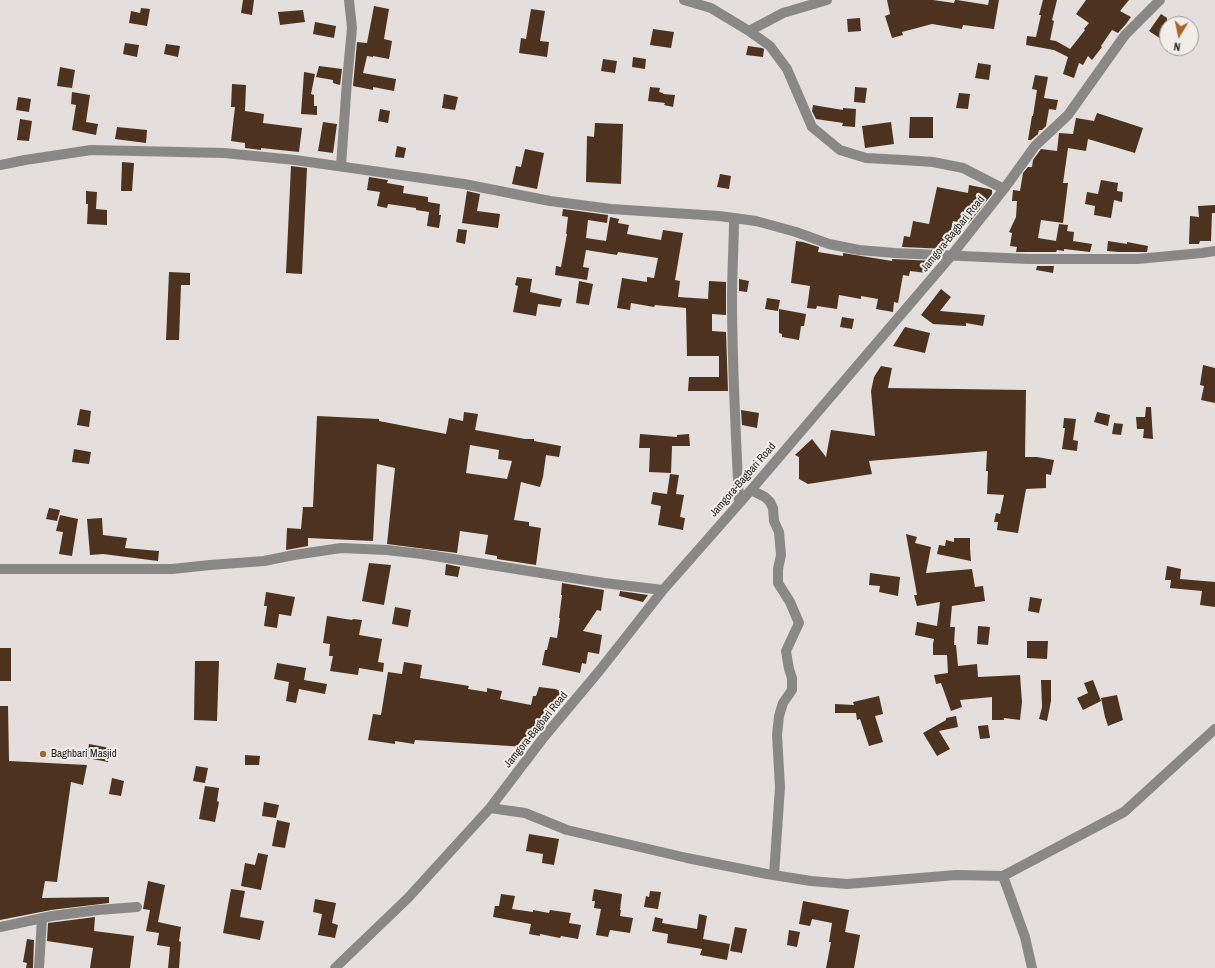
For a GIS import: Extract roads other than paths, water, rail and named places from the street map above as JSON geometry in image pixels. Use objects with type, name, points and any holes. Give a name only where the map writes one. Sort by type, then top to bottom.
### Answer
[{"type":"street","points":[[341,166],[352,28],[349,0]]},
{"type":"street","points":[[684,0],[711,8],[749,31],[770,46],[786,69],[812,128],[840,150],[866,158],[933,162],[963,168],[1004,189]]},
{"type":"street","points":[[749,31],[783,13],[827,0]]},
{"type":"street","name":"Jamgora-Bagbari Road","points":[[335,968],[408,898],[490,808],[544,737],[600,670],[663,590],[751,490],[951,256],[1004,189],[1034,146],[1068,115],[1125,35],[1160,0]]},
{"type":"street","points":[[0,165],[91,150],[224,153],[341,166],[464,184],[550,201],[611,209],[719,216],[756,221],[790,230],[829,244],[859,250],[1028,259],[1137,259],[1215,251]]},
{"type":"street","points":[[734,218],[732,296],[739,503]]},
{"type":"street","points":[[751,490],[765,497],[773,508],[774,521],[779,532],[781,555],[778,569],[778,583],[790,602],[799,623],[786,651],[792,678],[792,690],[783,703],[779,716],[777,735],[780,787],[774,875]]},
{"type":"street","points":[[0,569],[172,569],[264,561],[341,548],[387,550],[422,554],[604,583],[663,590]]},
{"type":"street","points":[[490,808],[525,813],[567,830],[687,858],[811,881],[847,884],[956,875],[1003,876],[1124,812],[1215,729]]},
{"type":"street","points":[[1003,876],[1025,937],[1032,968]]},
{"type":"street","points":[[0,927],[52,916],[137,907]]},
{"type":"street","points":[[39,968],[42,919]]},
{"type":"place","name":"Baghbari Masjid","points":[[43,754]]}]
